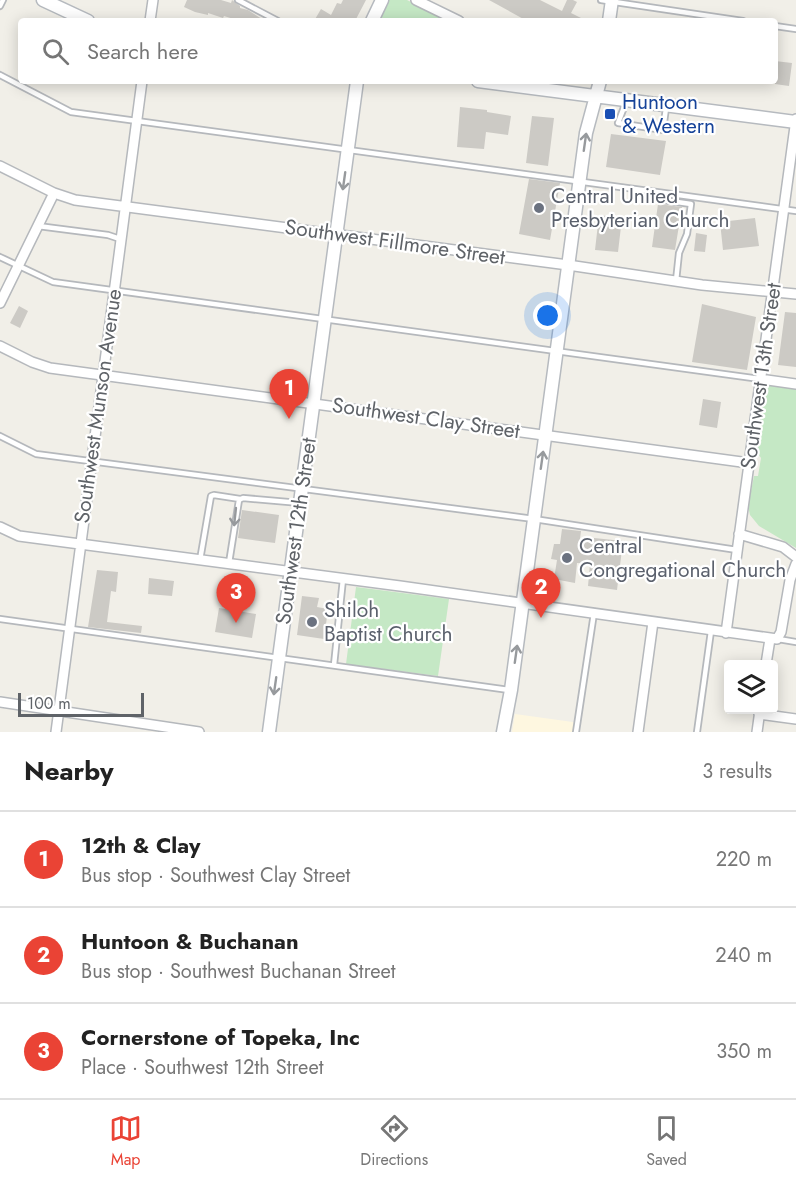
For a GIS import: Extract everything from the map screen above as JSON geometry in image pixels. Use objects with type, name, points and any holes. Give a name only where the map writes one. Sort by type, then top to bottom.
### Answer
[{"type":"main road","points":[[43,0],[82,18]]},
{"type":"main road","points":[[373,18],[382,0]]},
{"type":"main road","points":[[608,1],[609,18]]},
{"type":"main road","name":"Southwest 12th Street","points":[[269,732],[357,84]]},
{"type":"main road","points":[[502,84],[796,121]]},
{"type":"main road","points":[[503,732],[511,690],[586,133],[599,84]]},
{"type":"street","points":[[150,18],[153,0]]},
{"type":"street","points":[[416,0],[453,18]]},
{"type":"street","name":"Southwest Munson Avenue","points":[[56,732],[142,84]]},
{"type":"street","name":"Southwest 13th Street","points":[[726,633],[796,121]]},
{"type":"street","name":"Southwest Fillmore Street","points":[[0,166],[54,193],[75,200],[126,205],[676,281],[796,294]]},
{"type":"street","points":[[0,303],[54,193]]},
{"type":"street","name":"Southwest Clay Street","points":[[0,346],[42,366],[749,463]]},
{"type":"street","points":[[760,379],[796,384]]},
{"type":"street","points":[[0,527],[19,536],[523,603],[773,639]]},
{"type":"street","points":[[739,534],[783,547],[796,557]]},
{"type":"street","points":[[767,660],[773,639],[781,632],[790,579],[796,564]]},
{"type":"street","points":[[638,732],[653,622]]},
{"type":"street","points":[[0,702],[199,732]]},
{"type":"street","points":[[757,732],[760,714]]},
{"type":"street","points":[[770,714],[796,719]]},
{"type":"lane","points":[[0,6],[3,0]]},
{"type":"lane","points":[[238,0],[272,18]]},
{"type":"lane","points":[[608,1],[723,18]]},
{"type":"lane","points":[[778,26],[796,28]]},
{"type":"lane","points":[[0,75],[71,112],[796,212]]},
{"type":"lane","points":[[626,101],[618,123],[663,130],[667,105]]},
{"type":"lane","points":[[663,200],[691,204],[687,234],[679,253],[676,281]]},
{"type":"lane","points":[[38,226],[108,235],[120,239]]},
{"type":"lane","points":[[0,257],[53,282],[760,379]]},
{"type":"lane","points":[[0,436],[36,454],[534,519],[737,550]]},
{"type":"lane","points":[[200,560],[211,496],[300,503]]},
{"type":"lane","points":[[229,564],[237,503],[240,499]]},
{"type":"lane","points":[[334,665],[344,579]]},
{"type":"lane","points":[[576,732],[594,613]]},
{"type":"lane","points":[[0,619],[511,690]]},
{"type":"lane","points":[[697,732],[711,630]]},
{"type":"lane","points":[[773,639],[796,642]]},
{"type":"shaded area","points":[[515,714],[580,723],[579,732],[512,732]]},
{"type":"green space","points":[[388,0],[407,0],[443,18],[379,18]]},
{"type":"green space","points":[[765,383],[796,387],[796,548],[759,526],[750,515],[748,506],[754,476],[758,476],[761,458],[756,451]]},
{"type":"green space","points":[[356,587],[449,599],[438,676],[346,664]]},
{"type":"building","points":[[187,0],[221,0],[231,3],[232,0],[240,8],[260,18],[224,16],[223,18],[195,12],[184,7]]},
{"type":"building","points":[[343,0],[366,0],[357,18],[316,18],[321,9],[331,15],[337,3],[341,4]]},
{"type":"building","points":[[489,0],[540,0],[562,11],[567,0],[573,0],[577,2],[571,13],[581,18],[529,18],[522,18]]},
{"type":"building","points":[[778,61],[792,63],[789,86],[775,84],[778,84]]},
{"type":"building","points":[[460,107],[511,116],[508,135],[486,132],[484,149],[457,147]]},
{"type":"building","points":[[532,116],[554,118],[548,166],[526,163]]},
{"type":"building","points":[[611,134],[666,141],[660,175],[606,167]]},
{"type":"building","name":"Central United Presbyterian Church","points":[[529,179],[560,183],[550,240],[519,234]]},
{"type":"building","points":[[658,204],[682,207],[675,250],[652,247]]},
{"type":"building","points":[[599,215],[622,218],[618,252],[595,250]]},
{"type":"building","points":[[755,218],[759,246],[723,250],[720,222]]},
{"type":"building","points":[[696,233],[707,235],[705,252],[694,251]]},
{"type":"building","points":[[702,304],[756,317],[747,370],[692,362]]},
{"type":"building","points":[[19,306],[28,311],[20,328],[10,323]]},
{"type":"building","points":[[785,312],[796,313],[796,367],[778,365]]},
{"type":"building","points":[[703,399],[721,402],[717,428],[699,425]]},
{"type":"building","points":[[242,510],[279,515],[275,543],[238,538]]},
{"type":"building","name":"Central Congregational Church","points":[[562,529],[581,531],[580,539],[623,541],[617,590],[588,586],[590,564],[577,563],[575,583],[554,579],[557,560],[551,559],[554,544],[560,544]]},
{"type":"building","points":[[97,570],[118,572],[116,592],[111,591],[107,622],[142,626],[141,633],[88,627]]},
{"type":"building","points":[[149,578],[174,581],[172,596],[148,594]]},
{"type":"building","name":"Shiloh Baptist Church","points":[[302,596],[319,598],[317,607],[328,609],[324,639],[297,635]]},
{"type":"building","points":[[219,608],[256,614],[252,638],[215,632]]},
{"type":"place","name":"Huntoon & Western","points":[[610,114]]},
{"type":"place","name":"Central United Presbyterian Church","points":[[539,208]]},
{"type":"place","name":"12th & Clay","points":[[289,419]]},
{"type":"place","name":"Central Congregational Church","points":[[567,558]]},
{"type":"place","name":"Huntoon & Buchanan","points":[[541,618]]},
{"type":"place","name":"Shiloh Baptist Church","points":[[312,622]]},
{"type":"place","name":"Cornerstone of Topeka, Inc","points":[[236,623]]}]
